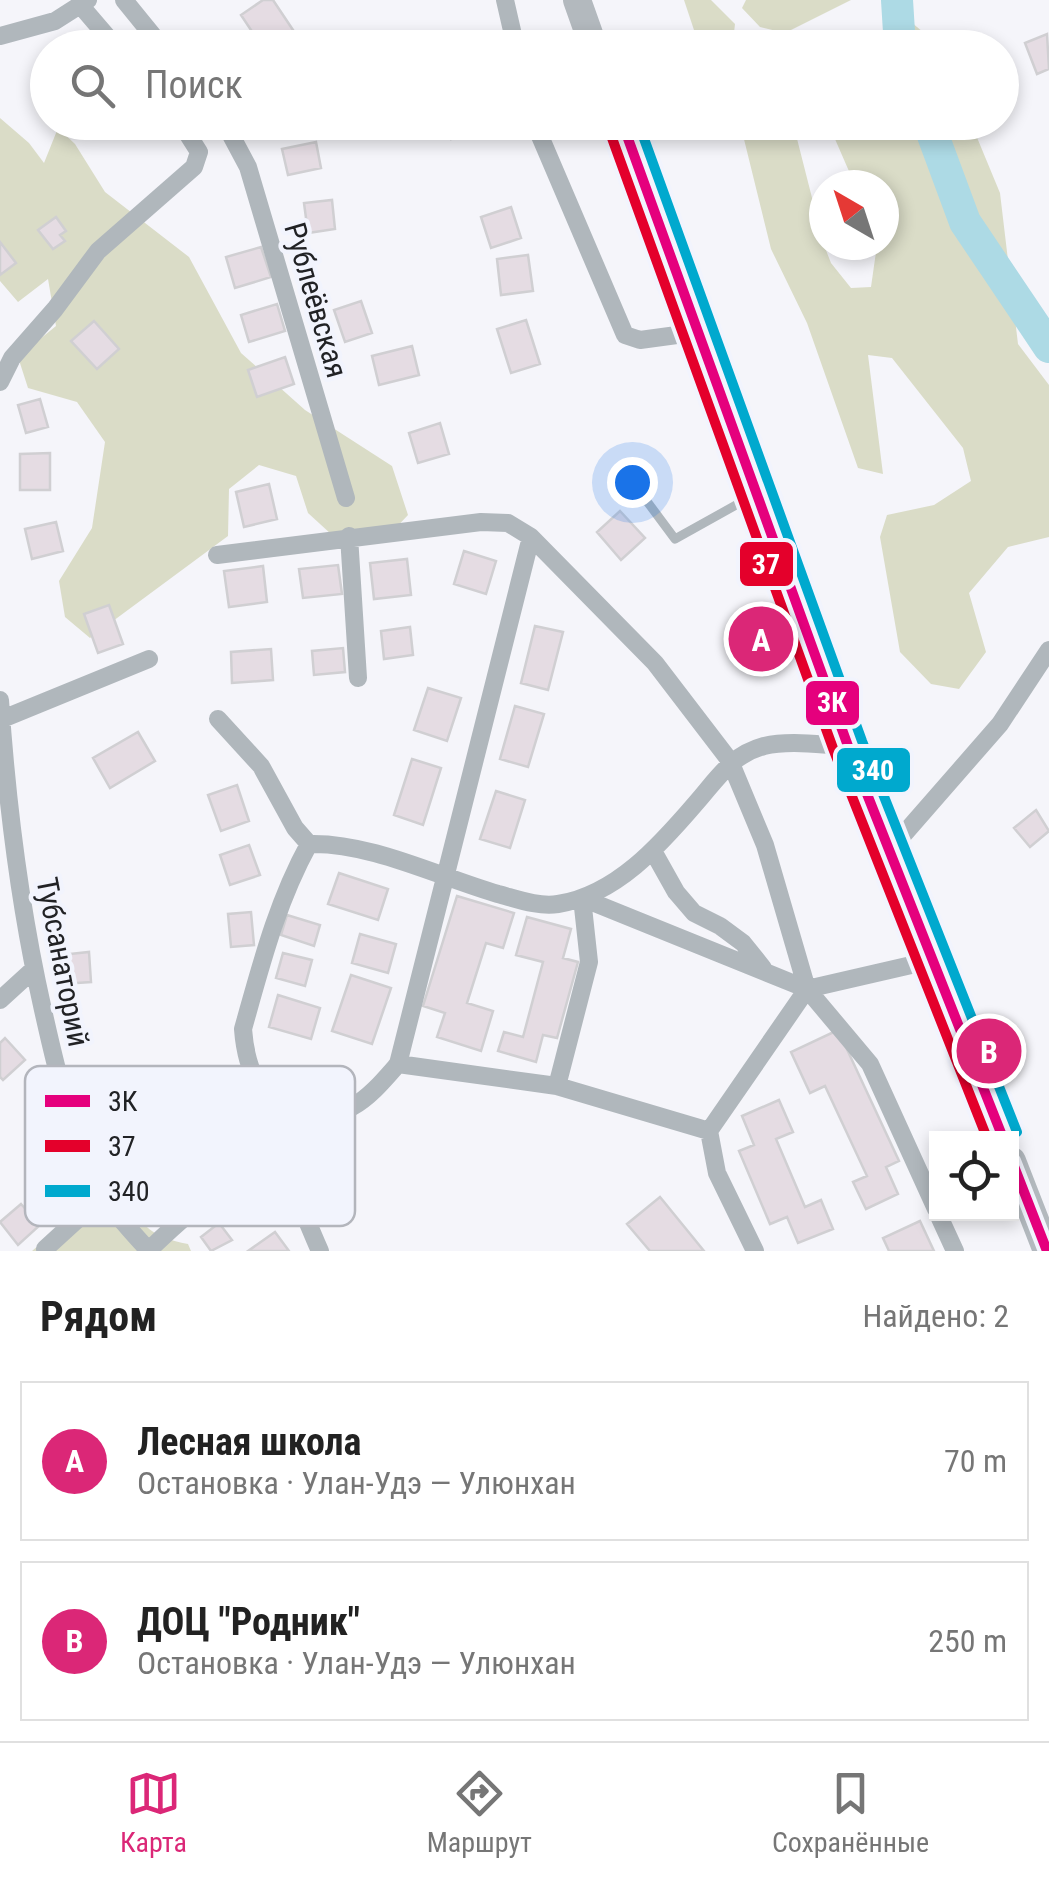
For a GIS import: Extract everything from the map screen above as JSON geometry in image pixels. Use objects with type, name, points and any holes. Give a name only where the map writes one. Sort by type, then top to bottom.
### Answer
[{"type":"main road","points":[[577,0],[588,30]]},
{"type":"main road","points":[[629,140],[848,746],[1000,1131]]},
{"type":"main road","points":[[1019,1178],[1047,1251]]},
{"type":"street","points":[[504,0],[512,30]]},
{"type":"street","points":[[130,2],[150,30]]},
{"type":"street","points":[[0,36],[55,21],[85,3],[104,30]]},
{"type":"street","points":[[0,382],[12,358],[56,309],[98,250],[194,166],[199,152],[191,140]]},
{"type":"street","name":"Рублеёвская","points":[[234,140],[248,167],[346,498]]},
{"type":"street","points":[[542,140],[625,336],[640,340],[699,332]]},
{"type":"street","points":[[217,555],[480,522],[508,523],[531,537],[655,663],[730,761],[765,845],[806,988],[870,1064],[929,1192]]},
{"type":"street","points":[[348,536],[358,678]]},
{"type":"street","points":[[355,1105],[398,1064],[531,537]]},
{"type":"street","points":[[890,850],[1000,724],[1049,650]]},
{"type":"street","points":[[0,700],[1,719],[149,658]]},
{"type":"street","name":"Тубсанаторий","points":[[1,719],[7,808],[34,969],[55,1066]]},
{"type":"street","points":[[218,720],[261,766],[295,828],[309,844]]},
{"type":"street","points":[[309,844],[360,848],[528,902],[555,904],[582,898],[616,880],[653,851],[730,761],[765,746],[848,746]]},
{"type":"street","points":[[250,1066],[243,1029],[276,912],[309,844]]},
{"type":"street","points":[[653,851],[676,892],[694,914],[720,926],[742,943],[766,972]]},
{"type":"street","points":[[582,898],[806,988],[933,960]]},
{"type":"street","points":[[557,1086],[589,962],[582,898]]},
{"type":"street","points":[[0,1000],[34,969]]},
{"type":"street","points":[[755,1251],[716,1173],[709,1131],[806,988]]},
{"type":"street","points":[[398,1064],[557,1086],[709,1131]]},
{"type":"street","points":[[942,1221],[955,1251]]},
{"type":"street","points":[[45,1249],[70,1226]]},
{"type":"street","name":"Тубсанаторий","points":[[129,1226],[149,1251],[174,1226]]},
{"type":"street","name":"Тубсанаторий","points":[[307,1226],[320,1251]]},
{"type":"lane","points":[[640,492],[675,539],[757,494]]},
{"type":"green space","points":[[684,0],[711,0],[735,24],[734,30],[694,30]]},
{"type":"green space","points":[[746,0],[851,0],[791,30],[760,27],[742,8]]},
{"type":"green space","points":[[911,22],[921,30],[885,30]]},
{"type":"green space","points":[[0,118],[29,143],[44,163],[53,140],[71,140],[75,144],[105,192],[189,257],[241,353],[305,410],[392,466],[408,515],[388,536],[343,545],[308,513],[296,476],[259,465],[229,489],[228,536],[90,638],[65,617],[59,581],[92,528],[105,442],[77,402],[28,388],[18,357],[56,326],[48,279],[18,302],[0,281]]},
{"type":"green space","points":[[744,140],[797,140],[809,186],[809,260],[830,260],[851,288],[871,287],[875,260],[899,260],[899,170],[848,170],[835,140],[978,140],[1000,193],[1018,344],[1049,385],[1049,537],[1008,547],[969,593],[986,652],[959,689],[931,684],[900,652],[880,537],[887,515],[934,505],[971,481],[963,448],[892,358],[868,355],[883,474],[858,468],[807,323],[771,249]]},
{"type":"green space","points":[[61,1226],[147,1226],[165,1238],[188,1244],[191,1251],[32,1251]]},
{"type":"building","points":[[263,0],[273,0],[293,30],[251,30],[241,15]]},
{"type":"building","points":[[1047,34],[1049,69],[1037,74],[1025,43]]},
{"type":"building","points":[[316,142],[321,168],[288,175],[282,149]]},
{"type":"building","points":[[332,200],[335,229],[308,233],[304,203]]},
{"type":"building","points":[[511,207],[521,238],[491,248],[481,217]]},
{"type":"building","points":[[56,217],[66,231],[60,235],[65,241],[53,249],[38,230]]},
{"type":"building","points":[[0,242],[16,263],[0,275]]},
{"type":"building","points":[[261,247],[271,277],[235,288],[226,257]]},
{"type":"building","points":[[528,255],[533,291],[501,295],[497,259]]},
{"type":"building","points":[[361,301],[372,333],[345,342],[334,310]]},
{"type":"building","points":[[277,304],[285,331],[249,342],[241,315]]},
{"type":"building","points":[[526,320],[540,364],[511,373],[497,329]]},
{"type":"building","points":[[94,321],[119,349],[97,369],[71,341]]},
{"type":"building","points":[[412,346],[419,375],[379,385],[372,356]]},
{"type":"building","points":[[285,357],[294,384],[257,397],[248,370]]},
{"type":"building","points":[[40,399],[48,427],[26,433],[18,405]]},
{"type":"building","points":[[440,423],[449,454],[418,463],[409,433]]},
{"type":"building","points":[[50,453],[50,490],[20,490],[20,454]]},
{"type":"building","points":[[269,484],[277,519],[244,527],[236,492]]},
{"type":"building","points":[[620,511],[645,538],[621,560],[597,532]]},
{"type":"building","points":[[56,522],[63,551],[32,559],[25,529]]},
{"type":"building","points":[[464,551],[496,561],[486,594],[454,584]]},
{"type":"building","points":[[407,559],[411,595],[374,599],[370,563]]},
{"type":"building","points":[[338,565],[342,594],[303,598],[299,569]]},
{"type":"building","points":[[263,566],[267,602],[229,607],[224,571]]},
{"type":"building","points":[[109,605],[123,644],[98,653],[84,614]]},
{"type":"building","points":[[535,626],[563,632],[548,690],[521,683]]},
{"type":"building","points":[[410,627],[413,655],[384,659],[381,631]]},
{"type":"building","points":[[343,648],[345,672],[314,675],[312,651]]},
{"type":"building","points":[[271,649],[273,680],[232,683],[231,652]]},
{"type":"building","points":[[428,688],[461,698],[447,741],[414,730]]},
{"type":"building","points":[[515,706],[544,714],[528,767],[500,759]]},
{"type":"building","points":[[138,732],[155,761],[110,788],[93,758]]},
{"type":"building","points":[[412,759],[441,768],[423,825],[394,815]]},
{"type":"building","points":[[237,785],[249,821],[221,831],[208,795]]},
{"type":"building","points":[[496,791],[525,800],[510,848],[480,839]]},
{"type":"building","points":[[1036,810],[1049,831],[1030,847],[1014,828]]},
{"type":"building","points":[[249,845],[260,875],[230,885],[220,855]]},
{"type":"building","points":[[339,873],[388,889],[378,920],[328,904]]},
{"type":"building","points":[[457,896],[514,913],[503,948],[486,943],[467,1003],[493,1011],[481,1051],[437,1037],[445,1013],[423,1006]]},
{"type":"building","points":[[251,912],[254,945],[231,947],[228,914]]},
{"type":"building","points":[[287,915],[320,925],[314,946],[281,935]]},
{"type":"building","points":[[527,917],[571,929],[563,958],[578,962],[557,1038],[543,1035],[536,1062],[498,1051],[504,1032],[523,1037],[543,962],[516,955]]},
{"type":"building","points":[[360,934],[396,944],[388,973],[352,963]]},
{"type":"building","points":[[89,952],[91,982],[62,984],[60,955]]},
{"type":"building","points":[[283,953],[312,960],[305,986],[276,978]]},
{"type":"building","points":[[351,975],[391,988],[372,1044],[332,1031]]},
{"type":"building","points":[[278,995],[320,1008],[311,1039],[269,1027]]},
{"type":"building","points":[[838,1030],[899,1161],[886,1167],[898,1194],[866,1209],[853,1182],[867,1176],[825,1086],[810,1093],[791,1052]]},
{"type":"building","points":[[5,1038],[25,1060],[3,1080],[0,1043]]},
{"type":"building","points":[[779,1100],[793,1132],[776,1139],[805,1207],[821,1200],[833,1229],[798,1243],[787,1217],[770,1224],[739,1151],[754,1145],[742,1116]]},
{"type":"building","points":[[660,1197],[704,1251],[650,1251],[627,1224]]},
{"type":"building","points":[[21,1204],[25,1208],[25,1226],[39,1226],[18,1245],[0,1222]]},
{"type":"building","points":[[920,1221],[934,1251],[889,1251],[883,1238]]},
{"type":"building","points":[[221,1226],[232,1240],[211,1251],[201,1237]]},
{"type":"building","points":[[275,1232],[289,1251],[248,1251]]},
{"type":"waterway","points":[[897,0],[899,30]]},
{"type":"waterway","points":[[935,140],[965,222],[1049,347]]},
{"type":"transit line","name":"37","points":[[613,140],[834,751],[984,1131]]},
{"type":"transit line","name":"3К","points":[[629,140],[848,746],[1000,1131]]},
{"type":"transit line","name":"340","points":[[645,140],[862,741],[1017,1131]]},
{"type":"transit line","name":"3К","points":[[1019,1179],[1047,1251]]},
{"type":"place","name":"Лесная школа","points":[[761,639]]},
{"type":"place","name":"ДОЦ \"Родник\"","points":[[989,1051]]}]
